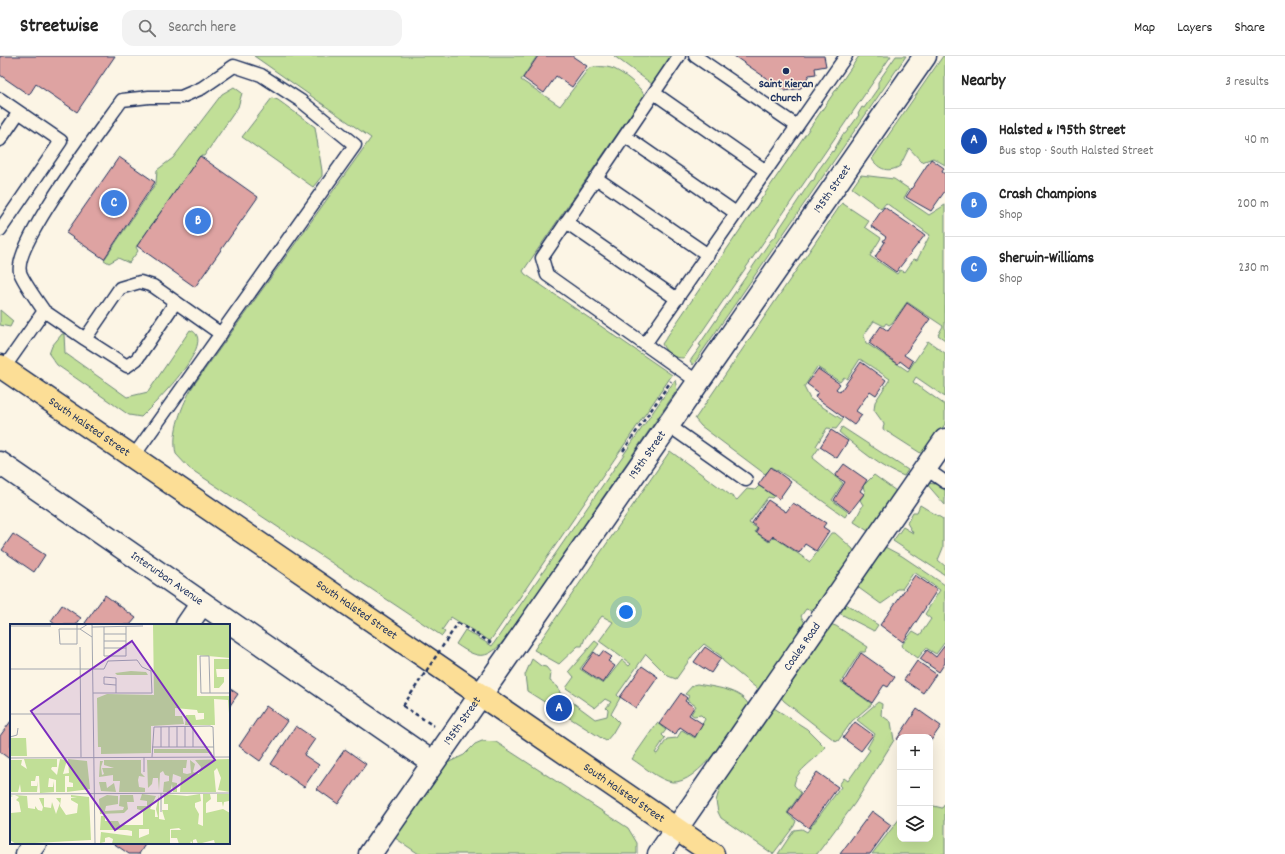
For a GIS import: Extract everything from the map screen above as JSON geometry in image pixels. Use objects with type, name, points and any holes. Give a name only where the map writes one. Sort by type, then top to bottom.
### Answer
[{"type":"main road","name":"South Halsted Street","points":[[1,369],[133,457],[714,854]]},
{"type":"street","name":"195th Street","points":[[370,854],[432,762],[925,56]]},
{"type":"street","name":"Coales Road","points":[[659,854],[945,440]]},
{"type":"street","name":"Interurban Avenue","points":[[0,463],[432,762]]},
{"type":"street","points":[[188,624],[202,603]]},
{"type":"street","points":[[27,854],[33,844]]},
{"type":"lane","points":[[679,56],[542,258],[546,275],[698,382]]},
{"type":"lane","points":[[695,56],[797,126]]},
{"type":"lane","points":[[645,344],[846,56]]},
{"type":"lane","points":[[133,457],[355,145],[301,101],[261,75],[234,66],[202,88],[181,97],[150,96],[122,100],[48,204],[21,256],[20,271],[44,311],[127,366],[137,359],[175,303]]},
{"type":"lane","points":[[654,93],[766,171]]},
{"type":"lane","points":[[0,99],[61,141],[0,230]]},
{"type":"lane","points":[[0,140],[19,112]]},
{"type":"lane","points":[[624,136],[736,213]]},
{"type":"lane","points":[[596,178],[708,255]]},
{"type":"lane","points":[[566,222],[677,299]]},
{"type":"lane","points":[[85,339],[120,288],[140,282],[154,286],[175,303],[221,334]]},
{"type":"lane","points":[[1,369],[44,311]]},
{"type":"lane","points":[[668,425],[746,480]]},
{"type":"lane","points":[[925,468],[945,482]]},
{"type":"path","points":[[434,726],[403,706],[458,623],[491,644]]},
{"type":"green space","points":[[254,56],[537,56],[521,80],[560,106],[589,68],[596,67],[608,67],[618,71],[636,84],[644,95],[523,271],[525,274],[672,375],[490,641],[451,617],[442,630],[445,632],[442,636],[189,468],[176,454],[175,437],[178,419],[193,386],[371,138]]},
{"type":"green space","points":[[614,56],[671,56],[652,84]]},
{"type":"green space","points":[[859,56],[891,56],[684,358],[671,355],[662,344]]},
{"type":"green space","points":[[896,56],[906,56],[693,365],[690,361],[701,346],[699,345],[771,240],[776,236],[777,232],[811,181],[814,180],[817,172],[832,151],[833,152],[843,134],[845,134],[859,115],[858,114],[862,107],[864,108],[878,88],[878,82]]},
{"type":"green space","points":[[943,56],[945,56],[945,165],[933,158],[922,162],[909,148],[900,166],[888,170],[881,168],[872,159]]},
{"type":"green space","points":[[234,87],[242,93],[238,107],[204,156],[200,156],[136,247],[138,251],[129,263],[118,258],[109,263],[104,260],[156,183],[157,170],[173,158],[222,94]]},
{"type":"green space","points":[[272,98],[278,100],[315,127],[322,176],[313,187],[242,137]]},
{"type":"green space","points":[[861,175],[894,179],[909,189],[904,198],[929,215],[945,205],[945,340],[938,335],[943,326],[907,302],[892,323],[889,325],[886,323],[884,326],[874,321],[864,335],[866,343],[908,371],[928,341],[945,353],[945,397],[916,377],[913,382],[945,405],[945,424],[929,449],[922,454],[883,429],[884,424],[874,410],[875,402],[890,379],[860,359],[847,379],[844,377],[840,382],[817,367],[804,387],[810,399],[843,420],[836,429],[827,428],[816,446],[819,448],[812,458],[843,483],[832,500],[848,512],[845,517],[772,467],[765,474],[701,426],[695,419],[842,203],[869,221],[865,227],[881,238],[870,256],[897,274],[900,270],[905,272],[914,259],[917,260],[930,235],[886,203],[881,209],[852,188]]},
{"type":"green space","points":[[0,310],[13,321],[10,327],[0,325]]},
{"type":"green space","points":[[190,330],[197,336],[197,346],[191,359],[169,388],[141,417],[129,415],[57,365],[49,354],[52,346],[62,334],[64,334],[65,353],[127,397],[148,392]]},
{"type":"green space","points":[[675,380],[677,390],[506,638],[494,650],[483,655],[471,653],[456,644],[465,630],[492,646]]},
{"type":"green space","points":[[842,427],[908,470],[904,476],[878,463],[862,451],[839,432]]},
{"type":"green space","points":[[670,451],[737,500],[747,489],[755,490],[759,486],[774,496],[772,498],[768,497],[749,523],[757,528],[755,532],[769,542],[774,537],[810,562],[831,533],[835,533],[853,549],[854,554],[815,612],[806,609],[801,616],[806,625],[760,691],[723,661],[721,656],[704,644],[693,655],[676,679],[668,676],[646,654],[617,695],[620,698],[611,714],[619,722],[606,741],[527,691],[525,675],[532,659],[541,666],[546,667],[551,673],[550,681],[558,687],[560,693],[595,719],[607,716],[608,710],[606,708],[611,702],[605,699],[595,708],[566,688],[574,677],[569,671],[595,641],[599,644],[580,669],[603,684],[622,660],[629,666],[631,664],[599,641],[613,622],[602,616],[585,638],[582,646],[578,646],[559,664],[534,650]]},
{"type":"green space","points":[[874,475],[896,491],[871,530],[868,531],[854,522],[863,505],[860,500],[865,493],[863,486]]},
{"type":"green space","points":[[926,483],[936,484],[945,490],[945,505]]},
{"type":"green space","points":[[920,505],[943,519],[943,548],[938,560],[945,566],[945,575],[893,541],[903,527],[913,533],[907,523],[913,512],[917,512]]},
{"type":"green space","points":[[910,507],[911,509],[885,547],[902,556],[945,585],[945,642],[936,654],[926,648],[918,658],[901,646],[913,631],[920,635],[931,619],[925,614],[940,590],[914,572],[902,589],[897,589],[891,597],[881,604],[856,586]]},
{"type":"green space","points":[[843,602],[878,625],[874,631],[837,612]]},
{"type":"green space","points":[[830,624],[836,626],[868,647],[865,652],[860,652],[841,682],[872,704],[852,721],[838,741],[834,740],[784,701],[779,695]]},
{"type":"green space","points":[[697,684],[734,692],[745,700],[749,706],[725,740],[704,765],[693,774],[682,780],[672,782],[667,781],[632,759],[657,723],[666,730],[662,735],[665,738],[655,753],[657,754],[667,739],[677,738],[682,730],[695,738],[705,719],[701,715],[694,716],[691,714],[696,706],[687,700],[689,696],[685,694],[693,685]]},
{"type":"green space","points":[[878,702],[882,704],[881,715],[891,722],[894,740],[855,803],[817,854],[778,854],[794,830],[802,829],[807,832],[841,787],[839,785],[844,778],[848,781],[870,750],[867,748],[875,734],[857,720]]},
{"type":"green space","points":[[774,708],[807,729],[825,747],[803,769],[796,779],[794,785],[801,793],[787,813],[796,821],[794,826],[773,854],[721,818],[716,801],[731,764],[768,709]]},
{"type":"green space","points":[[482,741],[496,742],[628,828],[637,843],[637,854],[419,854],[395,838],[393,835],[443,765],[464,755],[475,744]]},
{"type":"green space","points":[[945,804],[945,854],[872,854],[897,822],[897,842],[933,842],[933,806],[942,808]]},
{"type":"building","points":[[0,56],[115,56],[77,112],[36,84],[29,95],[0,75]]},
{"type":"building","points":[[538,56],[572,56],[587,66],[572,87],[556,76],[544,93],[523,78]]},
{"type":"building","name":"Saint Kieran Church","points":[[734,56],[824,56],[826,66],[815,68],[816,74],[809,75],[801,88],[785,91]]},
{"type":"building","points":[[200,156],[258,197],[195,287],[137,246]]},
{"type":"building","points":[[119,157],[155,182],[104,259],[66,233]]},
{"type":"building","points":[[931,159],[944,168],[942,172],[945,174],[945,191],[931,211],[906,197]]},
{"type":"building","points":[[884,207],[925,235],[896,272],[875,257],[885,242],[883,241],[886,237],[871,226]]},
{"type":"building","points":[[907,303],[930,319],[904,355],[913,361],[909,368],[900,361],[898,364],[869,343],[881,326],[888,331]]},
{"type":"building","points":[[861,362],[886,380],[876,395],[870,391],[856,411],[862,415],[854,425],[815,397],[818,392],[807,384],[818,369],[840,384],[836,389],[840,392]]},
{"type":"building","points":[[831,430],[848,441],[837,458],[820,447]]},
{"type":"building","points":[[844,464],[867,480],[860,491],[864,494],[850,512],[834,500],[845,482],[835,476]]},
{"type":"building","points":[[771,467],[791,482],[779,499],[758,485]]},
{"type":"building","points":[[768,500],[786,512],[793,503],[826,523],[823,527],[829,531],[816,551],[805,544],[799,553],[773,536],[769,541],[756,532],[758,528],[752,523]]},
{"type":"building","points":[[13,534],[45,555],[34,572],[2,550]]},
{"type":"building","points":[[915,575],[937,590],[903,642],[880,625]]},
{"type":"building","points":[[105,595],[136,618],[131,624],[85,623]]},
{"type":"building","points":[[62,605],[81,618],[77,624],[55,624],[51,621]]},
{"type":"building","points":[[945,645],[945,663],[939,672],[920,659],[927,650],[936,657]]},
{"type":"building","points":[[705,647],[721,658],[711,673],[694,662]]},
{"type":"building","points":[[603,651],[612,657],[608,661],[615,666],[603,683],[582,669],[594,652],[599,656]]},
{"type":"building","points":[[861,653],[895,677],[888,687],[884,685],[872,703],[843,683]]},
{"type":"building","points":[[917,661],[936,674],[923,693],[904,680]]},
{"type":"building","points":[[642,666],[658,677],[636,708],[620,697]]},
{"type":"building","points":[[230,689],[238,694],[230,706]]},
{"type":"building","points":[[681,693],[687,698],[685,701],[694,707],[689,715],[703,724],[695,737],[680,727],[675,735],[659,724]]},
{"type":"building","points":[[266,706],[287,721],[260,761],[239,746]]},
{"type":"building","points":[[917,709],[941,726],[933,738],[933,734],[900,734]]},
{"type":"building","points":[[10,722],[10,759],[0,752],[0,736]]},
{"type":"building","points":[[855,722],[873,735],[861,751],[843,738]]},
{"type":"building","points":[[296,726],[315,739],[304,755],[319,765],[304,787],[271,764]]},
{"type":"building","points":[[345,749],[366,764],[338,804],[317,789]]},
{"type":"building","points":[[817,772],[838,787],[809,828],[788,813]]},
{"type":"building","points":[[872,811],[891,825],[870,854],[840,854]]},
{"type":"building","points":[[114,844],[145,844],[139,854],[129,854]]},
{"type":"place","name":"Saint Kieran Church","points":[[786,71]]},
{"type":"place","name":"Sherwin-Williams","points":[[114,203]]},
{"type":"place","name":"Crash Champions","points":[[198,221]]},
{"type":"place","name":"Halsted & 195th Street","points":[[559,708]]}]
